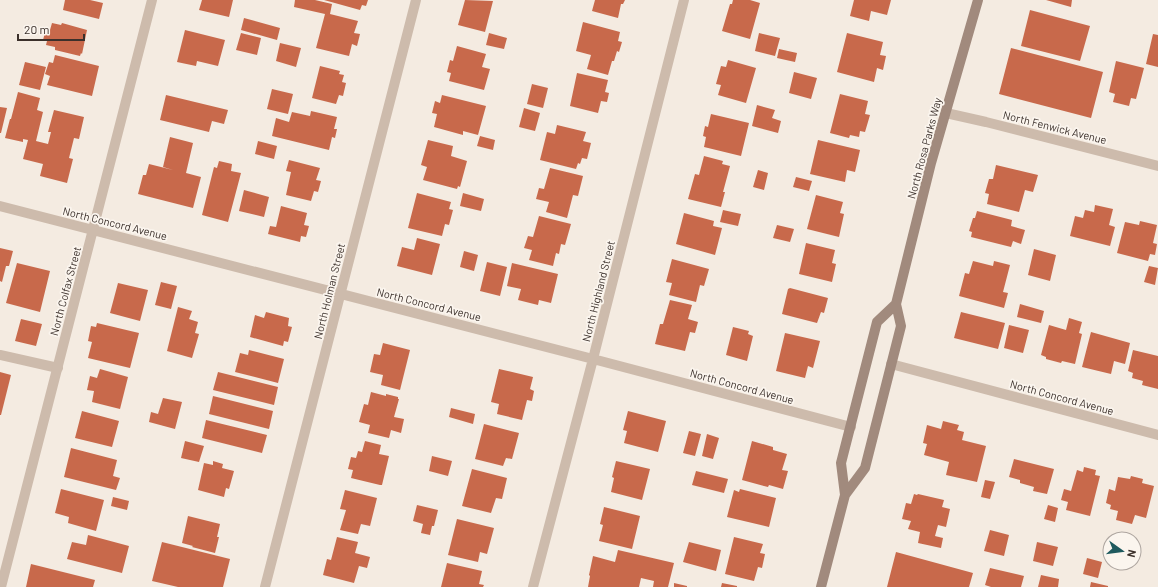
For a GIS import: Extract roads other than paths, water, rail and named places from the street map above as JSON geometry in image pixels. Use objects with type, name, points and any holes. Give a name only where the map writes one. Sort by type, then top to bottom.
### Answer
[{"type":"main road","name":"North Rosa Parks Way","points":[[821,587],[845,496],[865,468],[901,326],[896,304],[931,163],[978,0]]},
{"type":"main road","name":"North Rosa Parks Way","points":[[845,496],[841,463],[877,322],[896,304]]},
{"type":"street","name":"North Colfax Street","points":[[0,587],[94,230],[152,0]]},
{"type":"street","name":"North Holman Street","points":[[264,587],[416,0]]},
{"type":"street","name":"North Highland Street","points":[[533,587],[593,359],[684,0]]},
{"type":"street","name":"North Fenwick Avenue","points":[[946,113],[1158,166]]},
{"type":"street","name":"North Concord Avenue","points":[[0,206],[851,427]]},
{"type":"street","points":[[0,355],[58,368]]},
{"type":"street","name":"North Concord Avenue","points":[[891,364],[1158,435]]}]
